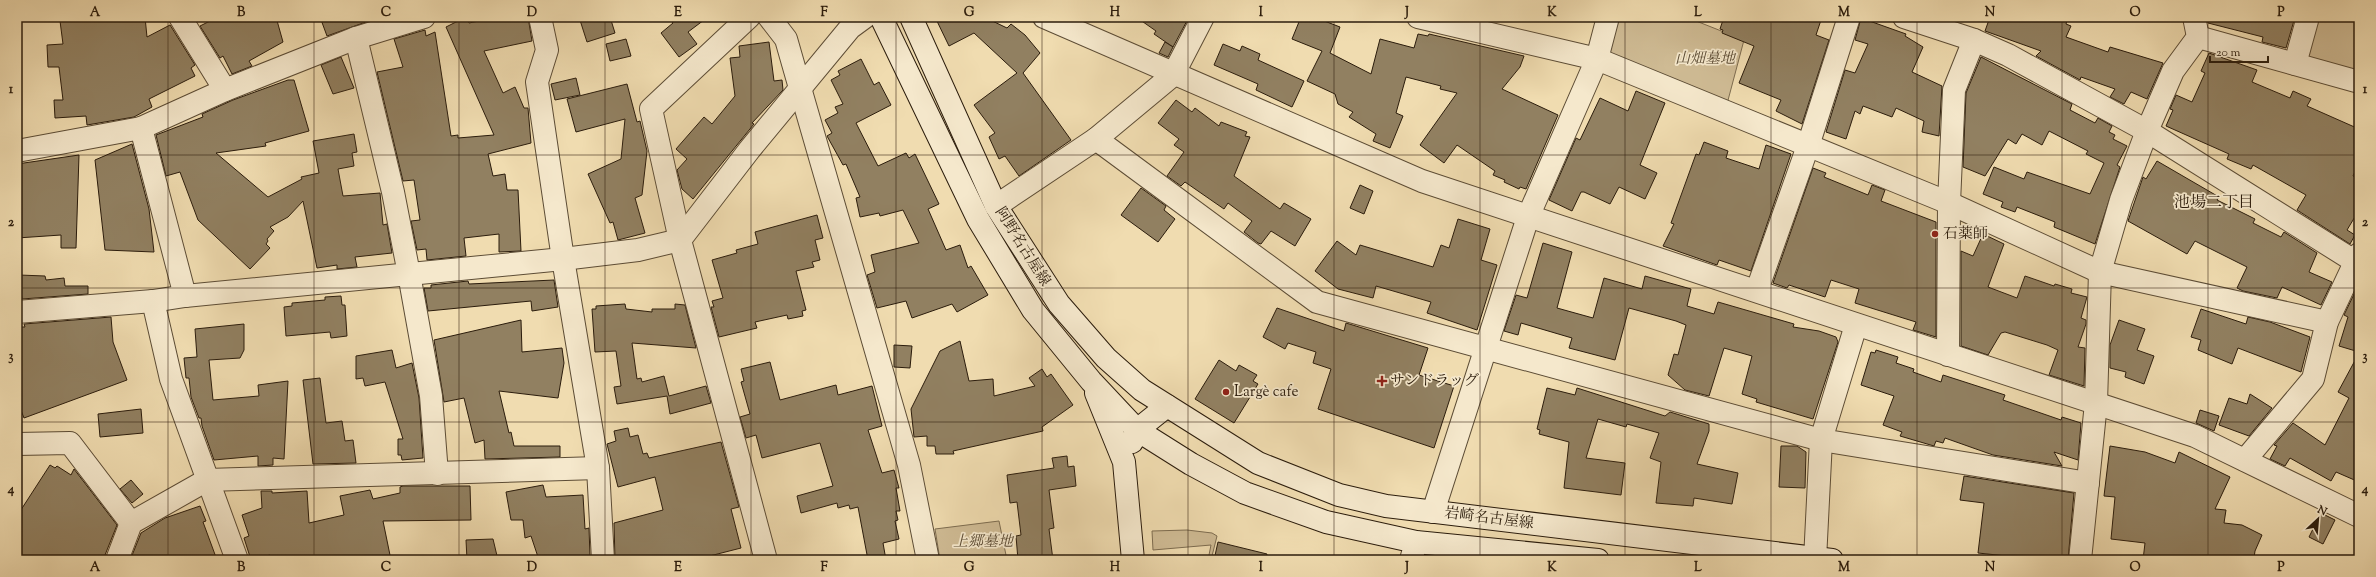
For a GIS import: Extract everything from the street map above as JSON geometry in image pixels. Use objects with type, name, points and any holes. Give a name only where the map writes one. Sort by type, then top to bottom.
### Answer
[{"type":"street","points":[[180,17],[225,90]]},
{"type":"street","points":[[17,150],[141,128],[225,90],[356,38],[424,17]]},
{"type":"street","points":[[540,17],[547,50],[537,82],[563,259],[598,468],[603,560]]},
{"type":"street","points":[[749,17],[650,109],[680,240],[766,560]]},
{"type":"street","points":[[769,17],[786,39],[909,465],[928,560]]},
{"type":"street","points":[[17,312],[152,302],[185,296],[563,259],[638,250],[680,240],[750,149],[800,88],[850,28],[865,17]]},
{"type":"street","name":"阿野名古屋線","points":[[881,17],[978,219],[1033,310],[1091,381],[1137,430]]},
{"type":"street","name":"阿野名古屋線","points":[[912,17],[996,206],[1059,304],[1106,358],[1142,390],[1167,406],[1137,430],[1124,462]]},
{"type":"street","points":[[1044,17],[1173,75],[1422,181],[1528,217],[1757,290],[1856,325],[2195,436],[2359,516]]},
{"type":"street","points":[[996,206],[1096,138],[1173,75],[1203,17]]},
{"type":"street","points":[[1418,17],[1597,59],[1949,203],[2100,272],[2327,322]]},
{"type":"street","points":[[1433,512],[1484,348],[1528,217],[1597,59],[1608,17]]},
{"type":"street","points":[[1757,290],[1808,146],[1849,17]]},
{"type":"street","points":[[2295,64],[2308,17]]},
{"type":"street","points":[[1915,19],[1974,40],[2008,55],[2147,132],[2358,260],[2327,322],[2314,379],[2245,460]]},
{"type":"street","points":[[2080,560],[2096,403],[2100,272],[2121,200],[2147,132],[2173,71],[2196,27],[2295,64],[2359,82]]},
{"type":"street","points":[[356,38],[393,192],[409,274],[431,396],[437,474]]},
{"type":"street","points":[[1948,355],[1949,203],[1954,90],[1974,40]]},
{"type":"street","points":[[141,128],[185,296]]},
{"type":"street","points":[[1096,138],[1317,302],[1821,440],[2088,483]]},
{"type":"street","points":[[152,302],[171,379],[237,560]]},
{"type":"street","points":[[1821,559],[1821,440],[1856,325]]},
{"type":"street","name":"阿野名古屋線","points":[[1091,381],[1124,462],[1133,560]]},
{"type":"street","name":"岩崎名古屋線","points":[[1167,406],[1258,463],[1339,495],[1386,506],[1821,559]]},
{"type":"street","name":"岩崎名古屋線","points":[[1137,430],[1191,464],[1245,493],[1414,551],[1598,560]]},
{"type":"street","points":[[17,444],[70,443],[131,522]]},
{"type":"street","points":[[117,560],[131,522],[207,480],[598,468]]},
{"type":"green space","name":"山畑墓地","points":[[1616,17],[1686,17],[1744,40],[1727,104],[1613,57],[1608,48]]},
{"type":"green space","points":[[2317,17],[2359,17],[2359,78],[2306,57]]},
{"type":"green space","name":"上郷墓地","points":[[999,521],[1007,560],[940,560],[935,529]]},
{"type":"green space","points":[[1187,530],[1212,533],[1217,536],[1211,560],[1208,560],[1211,545],[1153,550],[1152,531]]},
{"type":"building","points":[[65,17],[145,17],[147,37],[170,25],[195,65],[191,68],[195,76],[149,99],[152,107],[134,117],[87,125],[86,116],[55,118],[54,100],[63,100],[59,67],[48,67],[47,45],[63,44],[60,21],[65,21]]},
{"type":"building","points":[[218,17],[276,17],[283,42],[249,61],[252,66],[232,74],[223,56],[220,58],[200,26]]},
{"type":"building","points":[[320,17],[377,17],[377,18],[327,36]]},
{"type":"building","points":[[466,17],[469,23],[499,17],[528,17],[532,41],[484,51],[503,93],[515,87],[524,108],[528,108],[531,143],[488,154],[493,176],[505,174],[507,190],[518,190],[521,251],[499,252],[499,234],[464,238],[466,256],[427,260],[426,249],[417,250],[411,221],[420,220],[414,180],[403,181],[377,72],[403,67],[394,39],[425,30],[426,36],[435,32],[451,136],[458,135],[458,138],[494,135],[446,27]]},
{"type":"building","points":[[579,17],[610,17],[615,33],[587,42]]},
{"type":"building","points":[[669,17],[708,17],[688,32],[697,44],[679,57],[661,33],[673,23]]},
{"type":"building","points":[[935,17],[984,17],[1007,28],[1011,24],[1025,35],[1040,53],[1023,73],[1071,140],[1019,176],[1005,156],[999,159],[989,137],[995,133],[974,105],[1017,73],[974,33],[949,46]]},
{"type":"building","points":[[1136,17],[1189,17],[1173,47],[1154,34],[1156,31]]},
{"type":"building","points":[[1301,17],[1314,17],[1340,27],[1330,53],[1371,74],[1380,39],[1414,48],[1418,34],[1428,36],[1429,34],[1524,56],[1520,67],[1502,89],[1558,115],[1526,189],[1520,187],[1519,189],[1504,182],[1505,180],[1493,175],[1495,171],[1457,145],[1444,163],[1420,145],[1457,93],[1440,89],[1441,86],[1406,77],[1396,113],[1403,116],[1390,148],[1373,141],[1376,134],[1349,117],[1353,112],[1338,104],[1335,94],[1307,81],[1322,51],[1292,39]]},
{"type":"building","points":[[1724,17],[1822,17],[1816,35],[1829,40],[1802,124],[1776,111],[1781,100],[1739,83],[1754,46],[1722,33],[1723,30],[1720,29]]},
{"type":"building","points":[[1990,17],[2068,17],[2066,24],[2071,26],[2066,37],[2108,52],[2110,47],[2163,63],[2147,99],[2131,92],[2124,104],[2110,97],[2115,89],[2081,77],[2080,80],[2036,56],[2041,51],[1985,31]]},
{"type":"building","points":[[2207,17],[2295,17],[2286,48],[2262,42],[2263,37],[2208,23]]},
{"type":"building","points":[[1861,18],[1906,34],[1905,36],[1923,47],[1912,72],[1942,86],[1939,136],[1922,132],[1924,121],[1896,108],[1892,117],[1863,106],[1860,114],[1855,111],[1846,139],[1826,132],[1845,70],[1855,73],[1868,44],[1855,40]]},
{"type":"building","points":[[626,39],[631,56],[610,61],[606,44]]},
{"type":"building","points":[[769,42],[774,81],[782,80],[783,90],[752,123],[754,124],[693,199],[682,189],[677,170],[687,159],[676,149],[704,117],[712,124],[735,96],[730,58],[740,57],[739,46]]},
{"type":"building","points":[[1165,42],[1173,47],[1168,57],[1159,53]]},
{"type":"building","points":[[1223,44],[1240,51],[1242,46],[1260,54],[1258,60],[1304,81],[1292,107],[1256,90],[1258,84],[1214,65]]},
{"type":"building","points":[[2209,53],[2257,70],[2252,82],[2290,98],[2293,91],[2311,99],[2307,106],[2359,129],[2359,163],[2353,176],[2359,179],[2359,210],[2347,230],[2355,235],[2350,244],[2297,210],[2306,195],[2253,165],[2251,169],[2227,159],[2229,154],[2166,126],[2173,110],[2170,109],[2176,95],[2192,102],[2205,73],[2201,71]]},
{"type":"building","points":[[341,57],[354,88],[333,94],[321,65]]},
{"type":"building","points":[[1981,57],[2072,104],[2070,110],[2095,123],[2098,118],[2112,126],[2109,132],[2115,135],[2113,139],[2127,146],[2117,165],[2120,167],[2095,244],[2054,227],[2055,222],[2017,207],[2015,212],[2001,207],[2003,202],[1983,194],[1994,167],[2024,179],[2027,172],[2090,194],[2104,163],[2086,154],[2088,151],[2049,131],[2042,145],[2022,134],[2016,144],[2008,139],[1985,176],[1963,167],[1966,93]]},
{"type":"building","points":[[861,59],[874,85],[879,82],[891,105],[856,123],[878,166],[906,153],[909,158],[915,154],[939,204],[928,209],[946,250],[960,245],[968,268],[971,266],[988,295],[957,312],[952,304],[912,318],[906,301],[877,308],[867,275],[875,272],[871,255],[919,243],[903,210],[880,216],[879,213],[860,217],[856,198],[860,197],[846,164],[843,165],[827,136],[832,133],[825,120],[838,113],[835,107],[843,104],[831,80],[840,75],[838,71]]},
{"type":"building","points":[[576,78],[580,95],[555,100],[551,84]]},
{"type":"building","points":[[288,80],[294,80],[309,131],[265,143],[266,146],[216,153],[268,197],[302,179],[301,177],[319,173],[313,141],[354,134],[357,152],[352,153],[354,166],[338,169],[343,196],[380,193],[383,225],[387,224],[392,253],[355,257],[357,267],[337,269],[337,265],[317,268],[303,201],[288,217],[270,227],[274,231],[267,239],[268,241],[266,244],[270,248],[250,269],[198,220],[180,172],[166,176],[156,135],[203,117],[202,114],[233,100]]},
{"type":"building","points":[[627,84],[637,122],[640,121],[647,151],[642,195],[635,198],[645,233],[618,240],[613,222],[610,223],[588,174],[621,159],[625,119],[576,132],[567,99]]},
{"type":"building","points":[[1636,91],[1665,103],[1640,165],[1657,173],[1645,199],[1619,187],[1610,204],[1584,192],[1581,192],[1572,211],[1549,200],[1576,138],[1580,140],[1600,98],[1628,111]]},
{"type":"building","points":[[1176,100],[1192,112],[1195,108],[1219,126],[1221,122],[1247,132],[1245,136],[1250,137],[1234,176],[1280,209],[1284,203],[1311,219],[1295,246],[1271,231],[1261,244],[1258,243],[1244,232],[1252,221],[1228,203],[1224,209],[1185,182],[1181,186],[1167,176],[1184,152],[1174,145],[1179,139],[1158,123]]},
{"type":"building","points":[[1704,142],[1728,151],[1726,158],[1759,169],[1766,145],[1791,154],[1751,271],[1719,260],[1717,265],[1663,246],[1674,224],[1671,223],[1696,154],[1699,155]]},
{"type":"building","points":[[132,144],[149,209],[154,252],[105,250],[95,160]]},
{"type":"building","points":[[79,155],[76,248],[61,248],[61,235],[17,238],[17,164]]},
{"type":"building","points":[[2157,161],[2219,197],[2217,200],[2255,219],[2253,223],[2281,237],[2284,232],[2317,253],[2309,272],[2332,282],[2321,305],[2282,287],[2277,298],[2243,291],[2237,288],[2247,267],[2195,241],[2187,254],[2128,221],[2143,177],[2146,179]]},
{"type":"building","points":[[1813,168],[1826,173],[1824,177],[1868,195],[1872,185],[1885,190],[1881,201],[1936,222],[1936,337],[1913,330],[1916,322],[1855,303],[1859,289],[1831,280],[1825,297],[1789,285],[1787,288],[1773,283]]},
{"type":"building","points":[[1360,185],[1373,191],[1364,214],[1350,208]]},
{"type":"building","points":[[1141,188],[1166,206],[1164,210],[1175,219],[1158,242],[1121,215]]},
{"type":"building","points":[[817,215],[823,238],[815,240],[820,260],[812,262],[814,267],[796,271],[806,310],[802,311],[803,316],[788,319],[787,315],[755,322],[757,328],[719,337],[711,307],[714,307],[712,301],[723,298],[712,260],[737,253],[736,250],[758,244],[755,232]]},
{"type":"building","points":[[1458,219],[1490,229],[1481,260],[1497,265],[1477,330],[1427,313],[1431,302],[1376,286],[1373,298],[1338,289],[1315,271],[1337,241],[1356,255],[1360,245],[1433,267],[1441,245],[1449,248]]},
{"type":"building","points":[[1983,234],[2004,244],[1988,287],[2017,298],[2025,276],[2054,286],[2055,284],[2072,289],[2071,293],[2087,297],[2081,318],[2086,320],[2086,324],[2078,347],[2085,348],[2084,386],[2049,375],[2058,350],[2047,345],[2005,332],[2001,333],[1988,355],[1961,346],[1961,251],[1973,256]]},
{"type":"building","points":[[1543,243],[1572,252],[1557,308],[1593,318],[1604,278],[1642,289],[1645,276],[1691,289],[1687,306],[1714,314],[1718,302],[1794,324],[1793,327],[1819,331],[1836,337],[1838,342],[1813,419],[1756,402],[1757,399],[1742,394],[1752,356],[1724,348],[1709,396],[1685,390],[1668,375],[1674,354],[1678,355],[1686,325],[1676,321],[1629,308],[1615,360],[1569,348],[1572,338],[1521,323],[1518,335],[1504,331],[1516,295],[1527,298]]},
{"type":"building","points":[[19,275],[45,276],[46,280],[64,278],[65,286],[88,286],[88,294],[22,299]]},
{"type":"building","points":[[554,280],[558,307],[532,311],[531,301],[428,311],[424,288],[431,288],[431,285],[468,281],[469,284]]},
{"type":"building","points":[[2355,292],[2359,294],[2359,352],[2339,346],[2348,317],[2344,315]]},
{"type":"building","points":[[341,296],[342,305],[345,305],[347,336],[331,338],[330,332],[286,336],[284,307],[292,306],[292,303],[325,300],[325,297]]},
{"type":"building","points":[[625,304],[626,309],[652,312],[652,309],[675,309],[675,304],[685,305],[696,348],[632,343],[637,379],[641,378],[642,382],[664,376],[669,396],[706,386],[711,403],[670,414],[667,396],[617,404],[614,387],[621,386],[616,351],[595,352],[592,309],[596,309],[596,306]]},
{"type":"building","name":"サンドラッグ","points":[[1277,308],[1344,331],[1346,323],[1428,348],[1419,375],[1454,386],[1434,448],[1318,409],[1331,369],[1313,363],[1316,352],[1288,343],[1285,349],[1263,337]]},
{"type":"building","points":[[2201,309],[2246,324],[2248,317],[2270,322],[2310,337],[2301,372],[2238,348],[2232,364],[2198,350],[2201,340],[2191,337]]},
{"type":"building","points":[[111,317],[113,342],[127,380],[24,418],[17,400],[17,327],[25,327],[24,324]]},
{"type":"building","points":[[521,320],[522,352],[562,348],[564,363],[558,398],[499,391],[509,433],[511,432],[514,446],[560,446],[560,457],[485,459],[484,440],[475,443],[464,398],[444,402],[434,340]]},
{"type":"building","points":[[2119,320],[2145,329],[2137,350],[2154,356],[2144,384],[2125,377],[2126,372],[2110,368],[2110,345]]},
{"type":"building","points":[[244,324],[244,350],[240,358],[209,360],[213,400],[259,396],[258,385],[288,381],[284,459],[273,458],[273,465],[258,466],[258,456],[214,460],[202,426],[201,418],[199,418],[191,397],[189,378],[186,378],[184,358],[197,357],[195,329]]},
{"type":"building","points":[[960,341],[969,381],[993,379],[994,396],[1035,386],[1029,378],[1042,369],[1047,377],[1051,374],[1073,405],[1042,427],[1043,431],[953,451],[954,454],[936,454],[935,446],[927,446],[927,436],[914,437],[911,409],[940,351]]},
{"type":"building","points":[[894,345],[912,346],[910,368],[894,367]]},
{"type":"building","points":[[392,350],[396,368],[412,363],[419,398],[423,458],[402,460],[401,455],[398,455],[398,439],[403,439],[385,382],[365,386],[363,378],[356,379],[356,356]]},
{"type":"building","points":[[1876,350],[1898,357],[1896,363],[1914,369],[1913,372],[1941,382],[1943,375],[2005,395],[2003,400],[2061,420],[2062,417],[2081,423],[2078,460],[2054,452],[2062,466],[1993,455],[1945,438],[1943,443],[1936,441],[1934,446],[1900,436],[1902,432],[1883,425],[1894,396],[1861,385],[1871,352],[1875,353]]},
{"type":"building","points":[[2359,353],[2359,482],[2336,472],[2331,481],[2290,458],[2285,466],[2270,459],[2277,446],[2274,445],[2293,423],[2325,445],[2349,398],[2338,392]]},
{"type":"building","name":"Largè cafe","points":[[1219,360],[1236,371],[1239,365],[1257,375],[1253,381],[1258,384],[1234,423],[1195,399]]},
{"type":"building","points":[[770,362],[780,400],[836,385],[838,395],[872,386],[882,426],[868,430],[882,473],[894,470],[899,488],[896,488],[900,511],[896,511],[898,520],[895,521],[899,539],[883,543],[886,560],[868,560],[858,507],[850,509],[849,505],[838,508],[837,503],[801,513],[797,496],[833,486],[820,443],[762,458],[756,435],[746,438],[740,417],[750,414],[741,382],[744,381],[741,369]]},
{"type":"building","points":[[320,378],[326,423],[342,421],[345,441],[353,440],[356,463],[313,464],[303,380]]},
{"type":"building","points":[[1547,388],[1575,395],[1577,388],[1665,416],[1670,412],[1709,424],[1709,431],[1697,464],[1738,473],[1732,504],[1694,498],[1693,506],[1656,503],[1661,462],[1650,458],[1659,433],[1627,424],[1626,427],[1598,419],[1586,458],[1625,463],[1621,495],[1564,488],[1569,442],[1539,434],[1540,430],[1537,429]]},
{"type":"building","points":[[2250,394],[2272,408],[2249,436],[2219,425],[2229,398],[2247,404]]},
{"type":"building","points":[[141,409],[143,433],[100,437],[98,414]]},
{"type":"building","points":[[2200,410],[2219,416],[2214,431],[2196,423]]},
{"type":"building","points":[[628,428],[630,437],[638,435],[643,454],[647,453],[649,458],[721,442],[739,507],[731,509],[741,548],[694,560],[615,560],[614,523],[663,510],[655,477],[618,487],[607,444],[616,441],[614,431]]},
{"type":"building","points":[[1781,446],[1797,446],[1806,452],[1805,488],[1779,487]]},
{"type":"building","points":[[2110,446],[2145,452],[2175,463],[2179,452],[2230,477],[2215,509],[2226,510],[2224,523],[2242,525],[2262,535],[2255,551],[2254,558],[2143,560],[2145,543],[2111,539],[2115,497],[2104,496]]},
{"type":"building","points":[[1067,456],[1068,467],[1074,466],[1076,486],[1049,490],[1054,528],[1049,529],[1053,560],[1018,560],[1016,536],[1021,535],[1017,502],[1010,503],[1007,475],[1054,468],[1052,458]]},
{"type":"building","points":[[50,465],[55,468],[57,466],[71,475],[74,469],[117,525],[103,560],[23,560],[17,556],[17,516]]},
{"type":"building","points":[[1964,476],[2074,493],[2068,560],[2044,560],[1978,553],[1984,503],[1960,500]]},
{"type":"building","points":[[131,480],[143,494],[132,503],[120,489]]},
{"type":"building","points":[[543,485],[546,497],[583,495],[585,529],[589,528],[590,556],[585,557],[585,560],[539,560],[531,536],[525,538],[523,520],[511,520],[506,492]]},
{"type":"building","points":[[470,486],[471,520],[383,521],[391,560],[272,560],[270,555],[251,560],[244,538],[249,536],[242,515],[262,508],[261,491],[272,491],[272,493],[307,491],[309,523],[344,515],[340,496],[370,490],[373,499],[400,493],[400,487]]},
{"type":"building","points":[[200,506],[206,521],[203,522],[217,560],[132,560],[131,558],[141,533],[165,518]]},
{"type":"building","points":[[2321,513],[2335,520],[2323,544],[2309,537]]},
{"type":"building","points":[[493,539],[498,560],[467,560],[466,540]]},
{"type":"building","points":[[1218,542],[1267,554],[1266,560],[1214,560]]},
{"type":"place","name":"石薬師","points":[[1935,234]]},
{"type":"place","name":"サンドラッグ","points":[[1382,381]]},
{"type":"place","name":"Largè cafe","points":[[1226,392]]},
{"type":"district","name":"池場二丁目","points":[[2214,203]]}]
